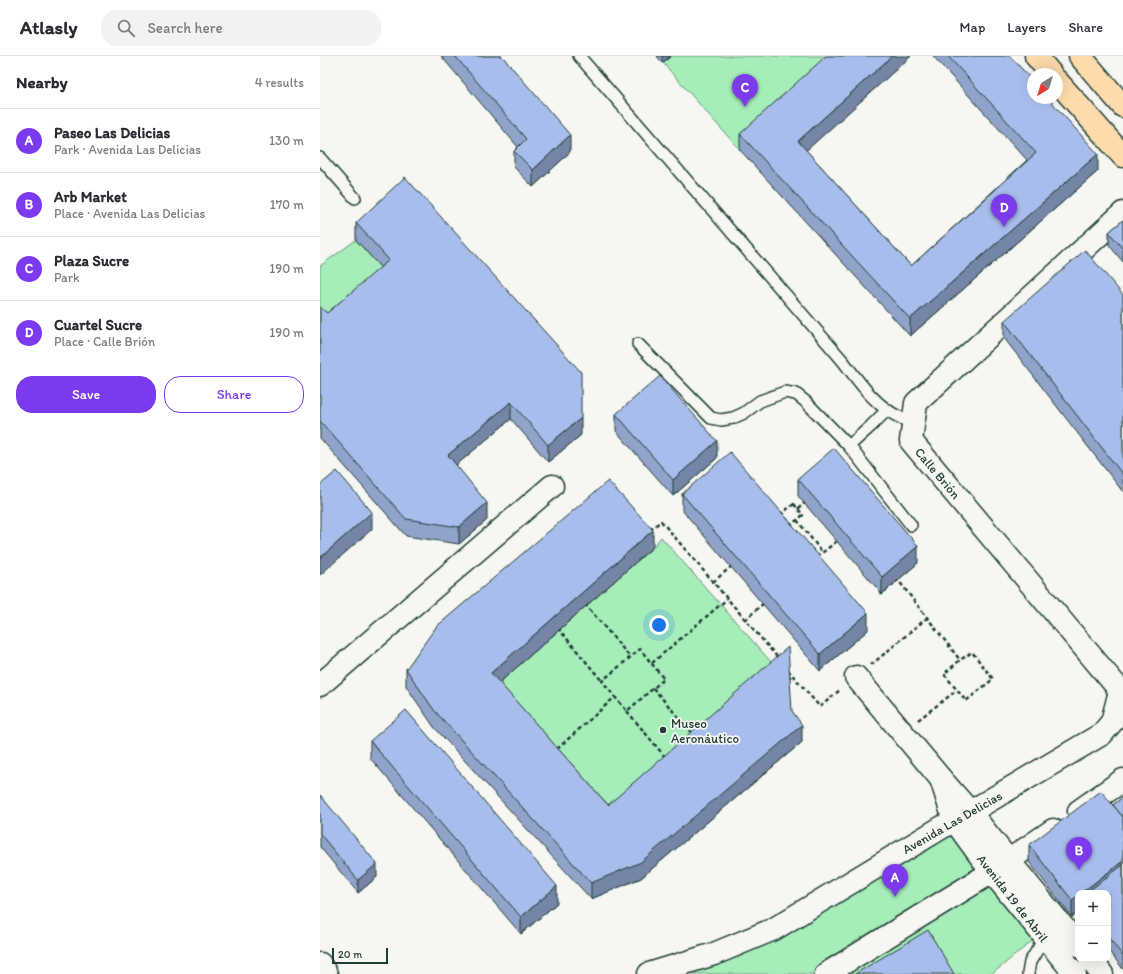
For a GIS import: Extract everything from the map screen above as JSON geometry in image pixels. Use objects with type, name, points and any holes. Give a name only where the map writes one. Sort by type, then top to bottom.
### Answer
[{"type":"main road","points":[[1036,56],[1046,68]]},
{"type":"main road","points":[[1080,56],[1123,106]]},
{"type":"main road","points":[[1063,87],[1123,156]]},
{"type":"street","name":"Calle Brión","points":[[1122,693],[911,441],[916,403],[1123,213]]},
{"type":"street","points":[[320,685],[552,486]]},
{"type":"street","name":"Avenida 19 de Abril","points":[[856,677],[941,779],[962,816],[1001,867],[1044,937],[1074,974]]},
{"type":"street","name":"Avenida Las Delicias","points":[[649,974],[714,954],[774,929],[1102,734],[1112,722],[1122,693]]},
{"type":"street","points":[[826,974],[1001,867],[1123,780]]},
{"type":"street","name":"Avenida 19 de Abril","points":[[1001,867],[1075,942]]},
{"type":"street","points":[[707,974],[714,954]]},
{"type":"street","points":[[1092,962],[1102,974]]},
{"type":"street","points":[[320,964],[326,974]]},
{"type":"lane","points":[[579,56],[843,361],[862,385],[887,410],[901,418],[913,422]]},
{"type":"lane","points":[[320,158],[355,198]]},
{"type":"lane","points":[[638,344],[711,418],[721,420],[733,418],[744,413],[760,401],[785,392],[796,394],[806,402],[849,446],[910,525]]},
{"type":"lane","points":[[849,446],[887,410]]},
{"type":"lane","points":[[1028,974],[1030,962],[1044,937]]},
{"type":"path","points":[[798,509],[804,503],[809,509]]},
{"type":"path","points":[[794,504],[798,509],[803,515],[791,525],[782,513],[794,504]]},
{"type":"path","points":[[781,524],[786,519]]},
{"type":"path","points":[[797,520],[823,553]]},
{"type":"path","points":[[649,531],[661,521],[778,658]]},
{"type":"path","points":[[817,558],[836,540],[840,546]]},
{"type":"path","points":[[713,582],[736,563]]},
{"type":"path","points":[[877,588],[882,594],[898,580],[960,660]]},
{"type":"path","points":[[652,663],[728,599]]},
{"type":"path","points":[[745,620],[769,599]]},
{"type":"path","points":[[582,600],[630,657]]},
{"type":"path","points":[[788,670],[820,707],[928,617]]},
{"type":"path","points":[[554,624],[670,762]]},
{"type":"path","points":[[602,682],[640,649],[652,663],[664,679],[626,711]]},
{"type":"path","points":[[972,652],[993,679],[966,700],[944,674],[960,660],[972,652]]},
{"type":"path","points":[[787,680],[792,675]]},
{"type":"path","points":[[653,688],[692,733]]},
{"type":"path","points":[[903,733],[957,690]]},
{"type":"path","points":[[551,754],[615,697]]},
{"type":"green space","points":[[671,56],[845,56],[740,150],[663,63]]},
{"type":"green space","points":[[356,240],[389,277],[320,324],[320,266]]},
{"type":"green space","points":[[661,537],[779,671],[608,821],[491,690],[653,547]]},
{"type":"green space","points":[[956,823],[1042,933],[992,974],[685,974]]},
{"type":"building","points":[[455,56],[502,56],[570,135],[533,170],[514,151],[526,139]]},
{"type":"building","points":[[826,56],[892,56],[798,141],[911,266],[1036,153],[948,56],[1010,56],[1027,74],[1027,104],[1053,104],[1098,154],[910,319],[740,134]]},
{"type":"building","points":[[405,177],[581,372],[581,418],[548,445],[511,402],[448,455],[487,503],[459,527],[406,519],[320,421],[320,307],[327,313],[389,260],[356,223]]},
{"type":"building","points":[[1123,220],[1123,249],[1109,232]]},
{"type":"building","points":[[1085,250],[1123,295],[1123,475],[1004,321]]},
{"type":"building","points":[[660,376],[717,441],[673,480],[616,414]]},
{"type":"building","points":[[834,448],[918,546],[882,577],[798,479]]},
{"type":"building","points":[[730,452],[868,613],[820,654],[682,494]]},
{"type":"building","points":[[337,471],[372,512],[320,558],[320,485]]},
{"type":"building","points":[[608,481],[653,530],[491,673],[608,805],[788,647],[792,711],[802,725],[641,862],[591,883],[434,710],[406,669],[436,627]]},
{"type":"building","points":[[406,710],[557,886],[521,917],[370,741]]},
{"type":"building","points":[[1101,791],[1123,817],[1123,861],[1085,890],[1075,890],[1075,898],[1072,900],[1029,845]]},
{"type":"building","points":[[320,795],[377,864],[358,880],[320,834]]},
{"type":"building","points":[[1123,797],[1123,817],[1113,805]]},
{"type":"building","points":[[1123,865],[1123,956],[1111,941],[1111,890],[1090,890]]},
{"type":"building","points":[[928,930],[954,974],[855,974]]},
{"type":"place","name":"Plaza Sucre","points":[[745,107]]},
{"type":"place","name":"Cuartel Sucre","points":[[1004,227]]},
{"type":"place","name":"Museo Aeronáutico","points":[[663,730]]},
{"type":"place","name":"Arb Market","points":[[1079,870]]},
{"type":"place","name":"Paseo Las Delicias","points":[[895,897]]}]
